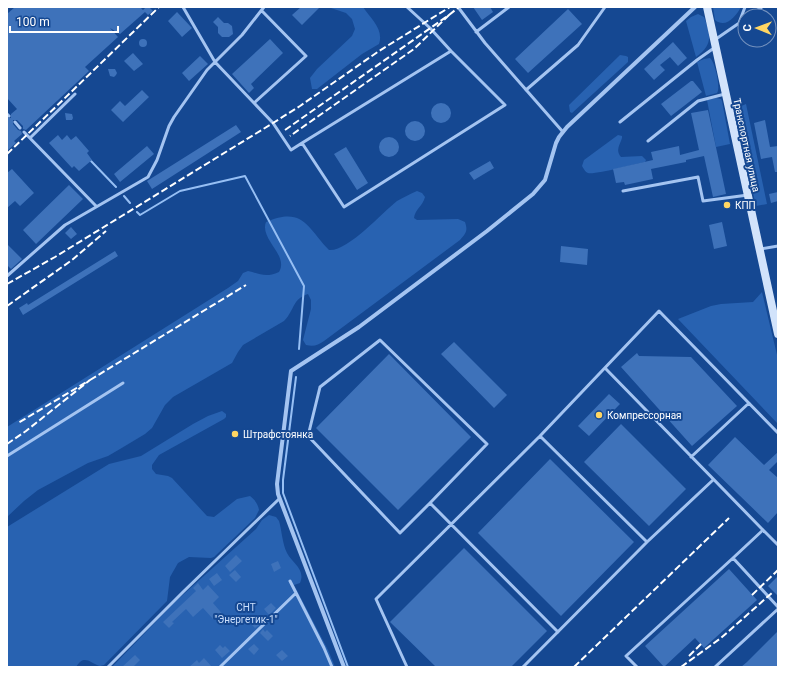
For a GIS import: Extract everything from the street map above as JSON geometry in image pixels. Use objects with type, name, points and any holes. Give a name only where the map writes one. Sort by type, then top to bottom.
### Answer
[{"type":"street","points":[[344,667],[280,499],[277,484],[291,371],[359,327],[487,231],[533,194],[545,180],[556,143],[563,132],[695,7]]},
{"type":"street","name":"Транспортная улица","points":[[708,7],[778,334]]},
{"type":"lane","points":[[183,7],[215,62],[273,123],[291,150],[451,51]]},
{"type":"lane","points":[[7,276],[65,225],[148,177],[157,160],[168,126],[174,117],[207,70],[242,36],[264,7]]},
{"type":"lane","points":[[302,143],[344,207],[505,105],[430,28],[407,7]]},
{"type":"lane","points":[[458,7],[476,32],[563,132]]},
{"type":"lane","points":[[476,32],[509,7]]},
{"type":"lane","points":[[526,90],[578,44],[605,7]]},
{"type":"lane","points":[[254,103],[306,56],[262,10]]},
{"type":"lane","points":[[620,122],[697,60],[737,25]]},
{"type":"lane","points":[[30,138],[75,94]]},
{"type":"lane","points":[[648,142],[698,101],[726,94]]},
{"type":"lane","points":[[15,122],[20,128]]},
{"type":"lane","points":[[24,132],[96,206]]},
{"type":"lane","points":[[623,191],[698,177],[703,201],[748,195]]},
{"type":"lane","points":[[760,250],[778,246]]},
{"type":"lane","points":[[407,667],[376,599],[540,436],[659,311],[778,433]]},
{"type":"lane","points":[[380,340],[487,444],[430,503],[400,533],[308,436],[320,387],[380,340]]},
{"type":"lane","points":[[606,368],[713,480],[778,545]]},
{"type":"lane","points":[[7,456],[123,383]]},
{"type":"lane","points":[[691,457],[749,403]]},
{"type":"lane","points":[[540,436],[646,542]]},
{"type":"lane","points":[[523,667],[646,542],[713,480]]},
{"type":"lane","points":[[108,667],[179,595],[280,499]]},
{"type":"lane","points":[[430,503],[558,632]]},
{"type":"lane","points":[[637,667],[626,656],[763,530]]},
{"type":"lane","points":[[715,667],[778,608],[733,558]]},
{"type":"lane","points":[[290,581],[332,667]]},
{"type":"lane","points":[[220,667],[296,593]]},
{"type":"green space","points":[[328,7],[363,7],[376,24],[380,34],[380,39],[379,44],[362,54],[317,89],[312,89],[310,78],[317,69],[352,36],[355,29],[352,19],[346,13]]},
{"type":"green space","points":[[713,7],[741,7],[737,8],[736,14],[727,22],[723,23],[715,20]]},
{"type":"green space","points":[[698,14],[704,17],[708,29],[709,39],[708,44],[702,53],[696,57],[686,21]]},
{"type":"green space","points":[[620,55],[628,57],[628,62],[572,113],[570,112],[569,105]]},
{"type":"green space","points":[[710,58],[714,64],[717,75],[718,90],[717,93],[706,96],[697,62]]},
{"type":"green space","points":[[716,98],[721,99],[722,101],[730,144],[716,147],[707,100]]},
{"type":"green space","points":[[746,104],[767,204],[756,206],[735,114],[737,108]]},
{"type":"green space","points":[[618,135],[622,136],[618,150],[621,157],[642,156],[646,160],[645,162],[598,172],[586,172],[582,166],[584,160]]},
{"type":"green space","points":[[417,191],[422,193],[425,197],[414,218],[417,220],[458,219],[465,222],[466,232],[460,240],[320,344],[311,346],[306,345],[303,340],[311,309],[311,300],[308,294],[303,296],[296,302],[288,317],[284,321],[243,345],[232,363],[173,397],[165,405],[152,428],[145,434],[108,456],[88,463],[38,490],[7,517],[7,427],[228,288],[238,281],[243,273],[248,271],[266,275],[279,272],[281,261],[266,233],[266,222],[288,216],[296,218],[303,221],[329,250],[336,249],[354,239],[397,201]]},
{"type":"green space","points":[[762,292],[778,359],[778,424],[678,319],[711,306],[753,302]]},
{"type":"green space","points":[[222,411],[226,414],[224,419],[159,455],[152,465],[152,469],[156,474],[172,478],[207,516],[214,517],[237,499],[250,496],[259,508],[255,518],[214,557],[189,557],[178,563],[170,577],[167,601],[104,665],[100,666],[84,660],[76,667],[7,667],[7,527],[109,464],[141,456],[193,424]]},
{"type":"green space","name":"СНТ \"Энергетик-1\"","points":[[269,515],[276,517],[279,521],[285,549],[289,557],[298,566],[301,574],[300,583],[294,585],[328,650],[335,667],[112,667],[175,602],[256,529],[262,520]]},
{"type":"building","points":[[15,7],[140,7],[143,10],[146,7],[149,7],[153,11],[148,15],[145,12],[120,34],[110,28],[118,37],[85,67],[89,71],[26,130],[23,129],[23,126],[17,120],[13,120],[13,124],[18,130],[21,131],[22,134],[14,141],[16,143],[7,151],[7,118],[11,118],[11,114],[17,109],[7,98],[7,14]]},
{"type":"building","points":[[301,7],[320,7],[302,25],[292,15]]},
{"type":"building","points":[[473,7],[490,7],[493,12],[482,20]]},
{"type":"building","points":[[568,9],[582,24],[528,73],[515,59]]},
{"type":"building","points":[[177,12],[192,28],[182,37],[168,21]]},
{"type":"building","points":[[218,17],[224,23],[228,23],[232,26],[233,34],[229,37],[222,37],[218,33],[218,27],[213,22]]},
{"type":"building","points":[[141,39],[145,39],[147,43],[145,47],[141,47],[139,45],[139,41]]},
{"type":"building","points":[[270,39],[283,53],[251,84],[254,88],[249,93],[232,74]]},
{"type":"building","points":[[673,42],[687,58],[678,66],[670,57],[660,65],[665,70],[654,80],[644,69]]},
{"type":"building","points":[[133,53],[143,64],[134,71],[124,61]]},
{"type":"building","points":[[200,56],[208,64],[189,81],[182,73]]},
{"type":"building","points":[[108,69],[115,69],[117,73],[114,77],[110,76]]},
{"type":"building","points":[[693,81],[702,92],[671,116],[661,104]]},
{"type":"building","points":[[142,90],[149,97],[123,122],[111,110],[120,101],[125,106]]},
{"type":"building","points":[[441,103],[448,106],[451,113],[448,120],[441,123],[434,120],[431,113],[434,106]]},
{"type":"building","points":[[708,110],[726,194],[713,197],[704,156],[686,160],[686,162],[651,169],[653,179],[625,185],[624,182],[616,183],[613,169],[653,160],[651,152],[679,146],[680,155],[699,150],[691,113]]},
{"type":"building","points":[[65,113],[72,114],[72,120],[66,120]]},
{"type":"building","points":[[765,120],[770,147],[778,146],[778,172],[775,172],[772,157],[761,159],[754,123]]},
{"type":"building","points":[[415,121],[422,124],[425,131],[422,138],[415,141],[408,138],[405,131],[408,124]]},
{"type":"building","points":[[236,125],[241,132],[152,189],[147,181]]},
{"type":"building","points":[[58,135],[62,140],[67,135],[71,140],[76,136],[89,151],[87,153],[92,160],[79,171],[74,166],[72,168],[49,143]]},
{"type":"building","points":[[389,137],[396,140],[399,147],[396,154],[389,157],[382,154],[379,147],[382,140]]},
{"type":"building","points":[[147,146],[154,154],[120,182],[114,174]]},
{"type":"building","points":[[346,147],[368,183],[357,190],[334,154]]},
{"type":"building","points":[[490,161],[494,168],[474,180],[469,173]]},
{"type":"building","points":[[12,169],[34,193],[20,206],[15,201],[7,208],[7,173]]},
{"type":"building","points":[[69,185],[83,199],[36,244],[23,230]]},
{"type":"building","points":[[778,192],[778,201],[771,203],[769,194]]},
{"type":"building","points":[[722,222],[727,246],[714,249],[709,225]]},
{"type":"building","points":[[71,227],[77,234],[71,239],[65,233]]},
{"type":"building","points":[[7,244],[22,259],[11,269],[7,265]]},
{"type":"building","points":[[561,246],[588,249],[587,265],[560,262]]},
{"type":"building","points":[[115,251],[118,256],[23,315],[19,308],[27,303],[28,305]]},
{"type":"building","points":[[454,342],[507,395],[494,408],[441,354]]},
{"type":"building","points":[[637,353],[639,356],[691,357],[737,406],[692,446],[621,367]]},
{"type":"building","points":[[389,354],[471,437],[398,510],[316,428]]},
{"type":"building","name":"Компрессорная","points":[[609,394],[620,404],[589,436],[578,426]]},
{"type":"building","points":[[621,424],[686,489],[649,526],[584,462]]},
{"type":"building","points":[[735,437],[764,465],[778,452],[778,461],[769,470],[778,478],[778,512],[768,523],[708,465]]},
{"type":"building","points":[[550,459],[634,542],[561,616],[478,533]]},
{"type":"building","points":[[464,548],[547,631],[511,667],[436,667],[390,622]]},
{"type":"building","points":[[236,555],[242,561],[230,572],[225,566]]},
{"type":"building","points":[[278,561],[281,568],[274,572],[271,564]]},
{"type":"building","points":[[729,569],[757,600],[704,648],[695,638],[664,667],[645,646]]},
{"type":"building","points":[[235,570],[241,577],[236,582],[229,575]]},
{"type":"building","points":[[217,573],[222,580],[214,586],[209,579]]},
{"type":"building","points":[[778,576],[778,596],[768,586]]},
{"type":"building","points":[[198,583],[203,590],[208,585],[219,597],[213,603],[226,618],[222,622],[216,617],[213,619],[203,608],[193,617],[186,609],[172,622],[174,623],[169,628],[163,622],[196,591],[193,588]]},
{"type":"building","points":[[271,603],[276,608],[269,615],[264,609]]},
{"type":"building","points":[[251,615],[259,625],[255,628],[246,619]]},
{"type":"building","points":[[263,629],[265,632],[267,630],[273,636],[268,641],[260,633]]},
{"type":"building","points":[[778,631],[778,667],[741,667],[747,662]]},
{"type":"building","points":[[254,644],[259,649],[254,655],[248,649]]},
{"type":"building","points":[[220,645],[223,648],[225,646],[230,651],[222,658],[215,650]]},
{"type":"building","points":[[282,650],[288,656],[282,661],[276,655]]},
{"type":"building","points":[[135,655],[140,660],[133,667],[122,667]]},
{"type":"building","points":[[204,658],[212,667],[189,667],[197,660],[199,663]]},
{"type":"waterway","points":[[91,161],[116,187]]},
{"type":"waterway","points":[[137,212],[140,215],[180,191],[245,176],[304,286],[299,349]]},
{"type":"waterway","points":[[124,196],[130,203]]},
{"type":"waterway","points":[[296,377],[283,480],[283,493],[348,667]]},
{"type":"railway","points":[[7,154],[159,7]]},
{"type":"railway","points":[[7,284],[55,257],[273,123],[379,51],[450,7]]},
{"type":"railway","points":[[449,15],[459,7]]},
{"type":"railway","points":[[285,130],[449,15],[414,49],[290,136]]},
{"type":"railway","points":[[7,306],[72,260],[106,231]]},
{"type":"railway","points":[[90,380],[246,285]]},
{"type":"railway","points":[[7,444],[26,431],[90,380],[18,423]]},
{"type":"railway","points":[[574,667],[729,518]]},
{"type":"railway","points":[[752,595],[778,570]]},
{"type":"railway","points":[[681,667],[721,638],[773,592]]},
{"type":"railway","points":[[689,656],[701,644]]},
{"type":"place","name":"КПП","points":[[727,205]]},
{"type":"place","name":"Компрессорная","points":[[599,415]]},
{"type":"place","name":"Штрафстоянка","points":[[235,434]]}]
